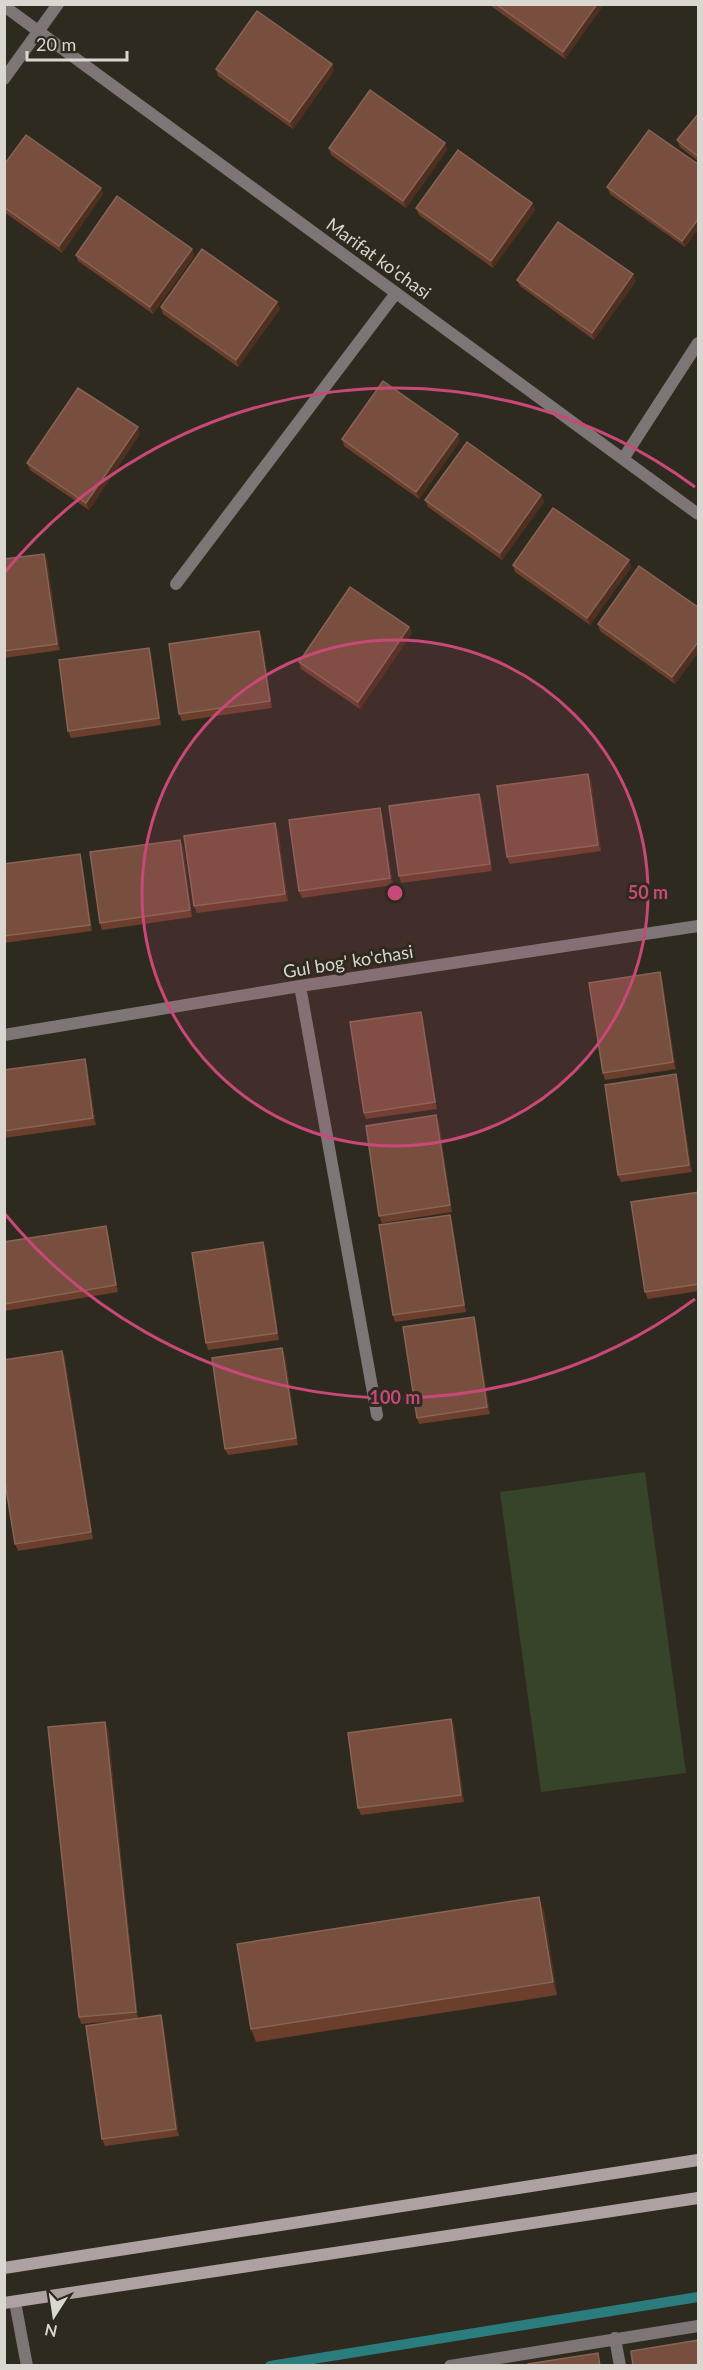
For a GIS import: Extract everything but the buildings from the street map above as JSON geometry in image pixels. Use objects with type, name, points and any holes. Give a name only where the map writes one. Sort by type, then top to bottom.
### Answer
[{"type":"main road","points":[[4,2268],[699,2160]]},
{"type":"main road","points":[[10,2302],[699,2198]]},
{"type":"street","points":[[4,79],[58,4]]},
{"type":"street","name":"Marifat ko'chasi","points":[[4,6],[699,514]]},
{"type":"street","points":[[176,584],[396,293]]},
{"type":"street","points":[[623,459],[699,343]]},
{"type":"street","name":"Gul bog' ko'chasi","points":[[4,1035],[300,986],[699,926]]},
{"type":"street","points":[[300,986],[377,1415]]},
{"type":"street","points":[[10,2302],[27,2366]]},
{"type":"street","points":[[450,2366],[699,2326]]},
{"type":"street","points":[[615,2338],[620,2366]]},
{"type":"green space","points":[[645,1472],[686,1773],[541,1792],[500,1492]]},
{"type":"waterway","points":[[270,2366],[698,2297]]}]
